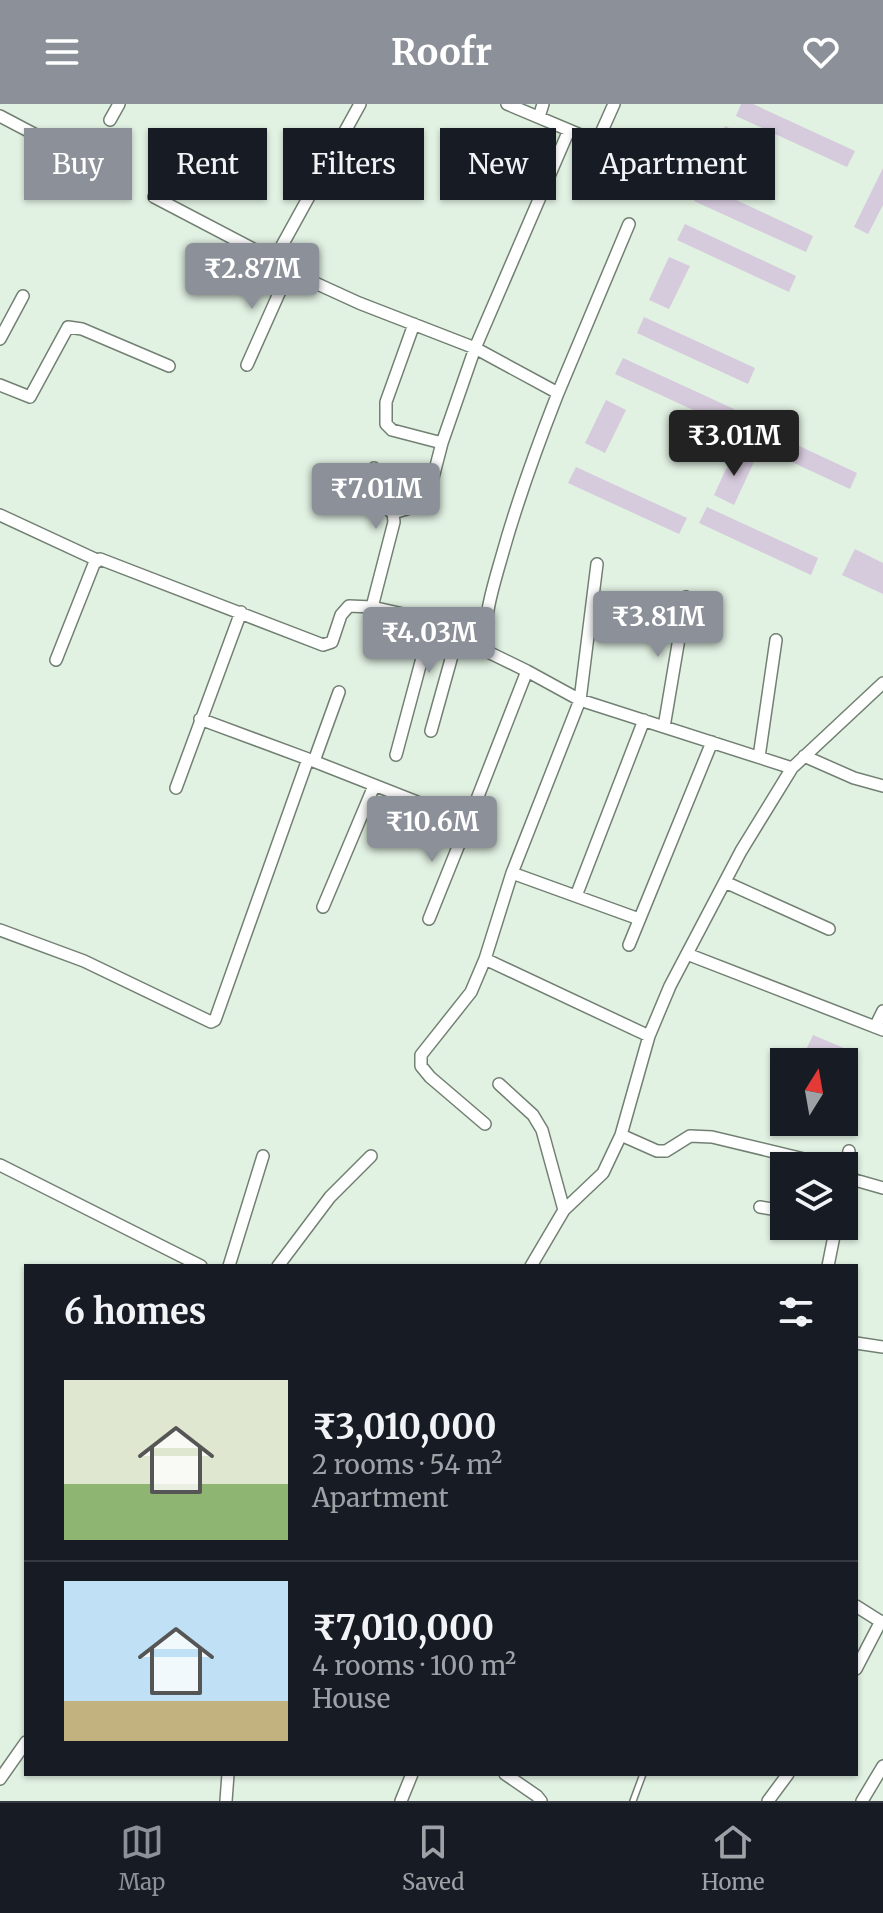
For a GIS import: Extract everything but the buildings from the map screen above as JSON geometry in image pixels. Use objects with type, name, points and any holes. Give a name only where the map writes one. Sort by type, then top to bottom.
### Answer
[{"type":"street","points":[[110,120],[119,104]]},
{"type":"street","points":[[274,260],[360,104]]},
{"type":"street","points":[[507,104],[572,131]]},
{"type":"street","points":[[539,117],[543,104]]},
{"type":"street","points":[[603,128],[614,104]]},
{"type":"street","points":[[0,116],[24,129]]},
{"type":"street","points":[[393,513],[410,508],[430,489],[442,443],[475,348],[569,130]]},
{"type":"street","points":[[160,200],[274,260],[289,271],[475,348],[558,393]]},
{"type":"street","points":[[629,224],[521,488],[489,602],[484,632],[486,651],[580,700],[792,768]]},
{"type":"street","points":[[247,365],[289,271]]},
{"type":"street","points":[[0,339],[23,296]]},
{"type":"street","points":[[414,324],[386,402],[386,424],[392,430],[442,443]]},
{"type":"street","points":[[0,385],[30,397],[68,327],[82,329],[169,366]]},
{"type":"street","points":[[374,468],[374,500],[393,513]]},
{"type":"street","points":[[372,607],[394,530],[393,513]]},
{"type":"street","points":[[0,515],[97,560],[105,559],[323,645],[332,642],[345,608],[349,606],[372,607],[484,632]]},
{"type":"street","points":[[56,660],[97,560]]},
{"type":"street","points":[[485,1124],[430,1077],[421,1066],[421,1055],[471,992],[485,959],[512,873],[580,700],[597,564]]},
{"type":"street","points":[[664,727],[686,597]]},
{"type":"street","points":[[176,788],[241,612]]},
{"type":"street","points":[[396,755],[432,621]]},
{"type":"street","points":[[431,731],[460,627]]},
{"type":"street","points":[[759,757],[776,640]]},
{"type":"street","points":[[429,919],[527,671]]},
{"type":"street","points":[[532,1264],[564,1210],[603,1173],[621,1135],[649,1036],[670,986],[725,882],[792,768],[883,683]]},
{"type":"street","points":[[0,930],[97,966],[211,1022],[215,1020],[339,692]]},
{"type":"street","points":[[200,719],[468,822]]},
{"type":"street","points":[[576,896],[644,720]]},
{"type":"street","points":[[629,945],[712,742]]},
{"type":"street","points":[[804,756],[854,778],[883,786]]},
{"type":"street","points":[[323,907],[374,786]]},
{"type":"street","points":[[512,873],[639,919]]},
{"type":"street","points":[[725,882],[829,929]]},
{"type":"street","points":[[687,954],[879,1028],[883,1011]]},
{"type":"street","points":[[485,959],[649,1036]]},
{"type":"street","points":[[499,1084],[533,1115],[542,1130],[564,1210]]},
{"type":"street","points":[[621,1135],[657,1151],[666,1151],[690,1136],[712,1137],[775,1152]]},
{"type":"street","points":[[230,1264],[263,1156]]},
{"type":"street","points":[[280,1264],[330,1197],[371,1156]]},
{"type":"street","points":[[0,1165],[197,1264]]},
{"type":"street","points":[[858,1181],[883,1188]]},
{"type":"street","points":[[760,1207],[770,1209]]},
{"type":"street","points":[[828,1264],[833,1240]]},
{"type":"street","points":[[858,1343],[883,1347]]},
{"type":"street","points":[[858,1607],[882,1622],[858,1665]]},
{"type":"street","points":[[0,1779],[24,1745]]},
{"type":"street","points":[[862,1801],[883,1766]]},
{"type":"street","points":[[226,1801],[228,1776]]},
{"type":"street","points":[[401,1801],[411,1776]]},
{"type":"street","points":[[508,1776],[541,1801]]},
{"type":"street","points":[[768,1801],[787,1776]]},
{"type":"lane","points":[[633,1801],[642,1776]]}]
